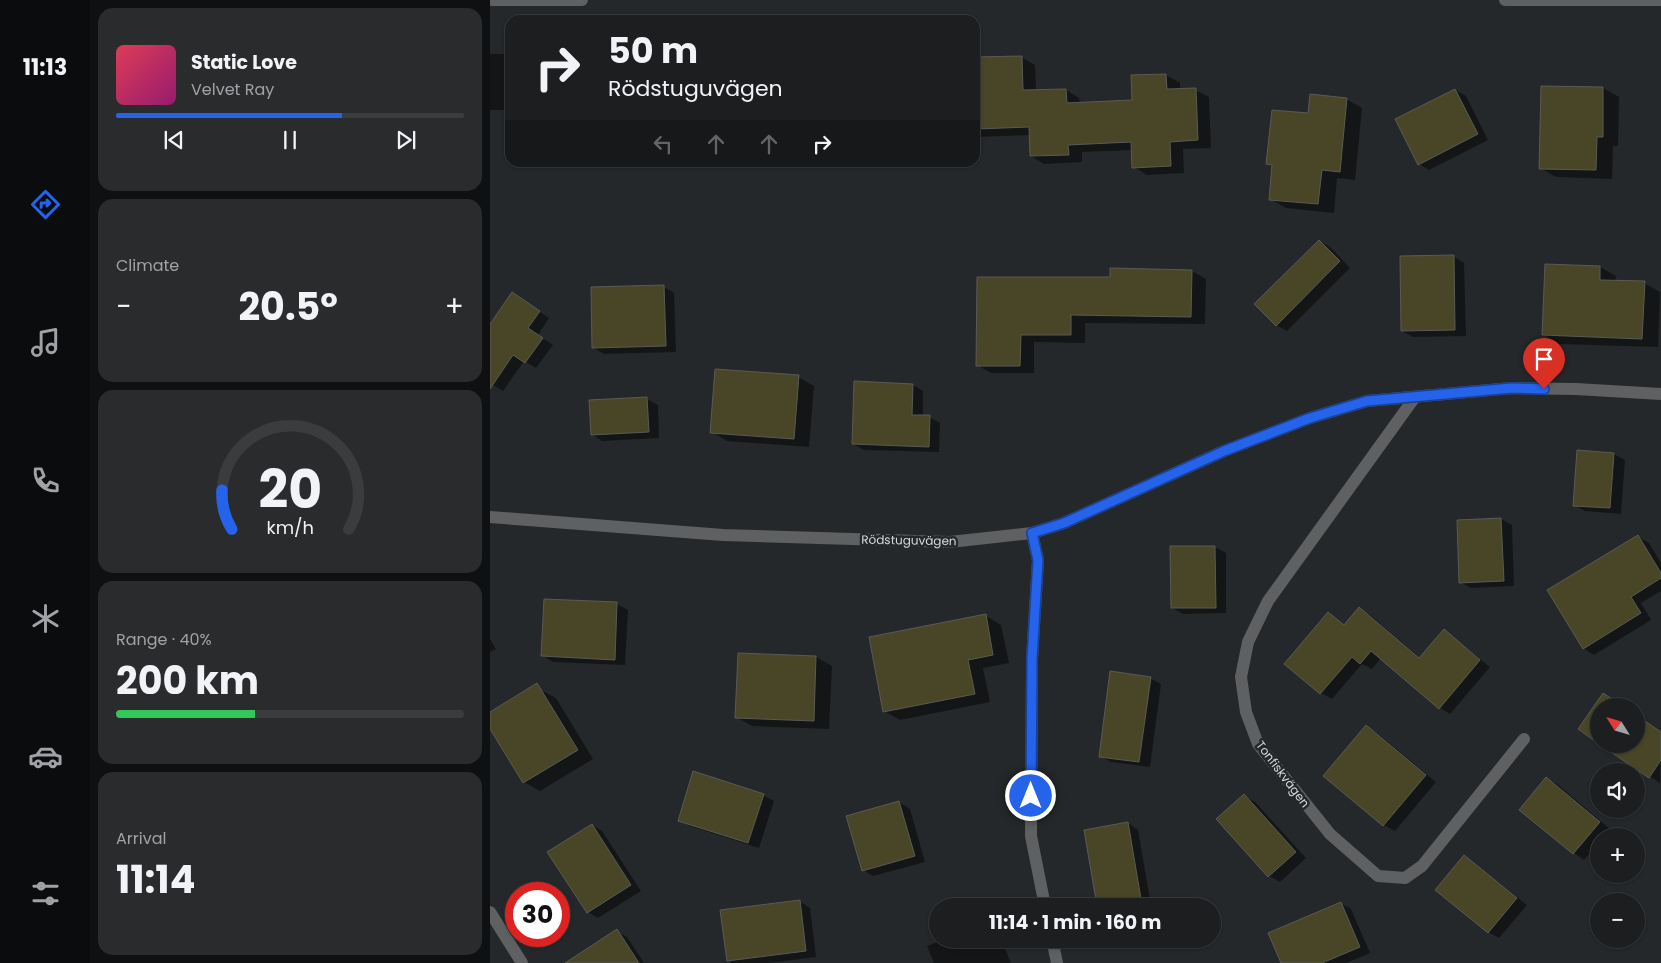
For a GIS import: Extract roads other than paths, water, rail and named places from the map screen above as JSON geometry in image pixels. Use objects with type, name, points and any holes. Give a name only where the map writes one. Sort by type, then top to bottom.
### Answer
[{"type":"street","points":[[490,0],[582,0]]},
{"type":"street","points":[[1504,0],[1661,0]]},
{"type":"street","name":"Rödstuguvägen","points":[[490,517],[723,535],[950,542],[1032,533],[1064,523],[1224,451],[1310,418],[1367,401],[1512,388],[1576,389],[1661,394]]},
{"type":"street","name":"Tonfiskvägen","points":[[1415,397],[1268,601],[1248,642],[1241,677],[1246,712],[1258,744],[1300,797],[1330,834],[1378,876],[1405,878],[1422,866],[1524,739]]},
{"type":"street","points":[[1032,533],[1038,560],[1032,658],[1031,836],[1043,898]]},
{"type":"street","points":[[490,912],[522,963]]},
{"type":"street","points":[[1054,948],[1057,963]]}]
